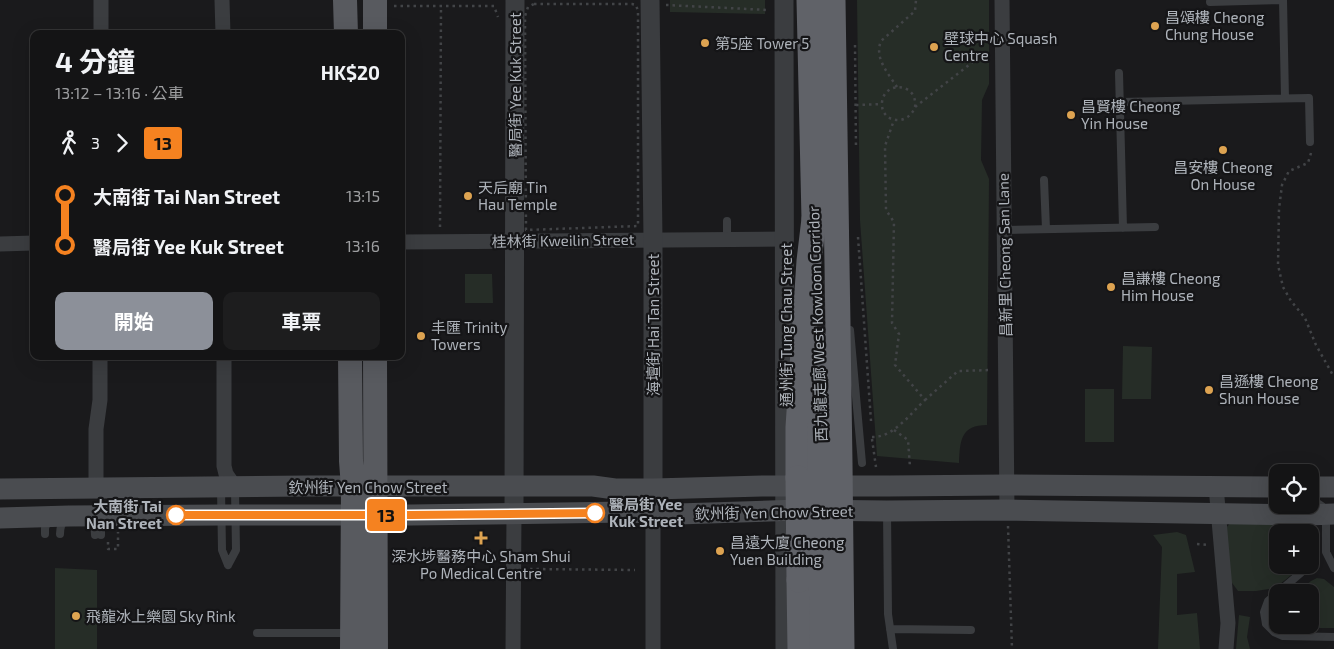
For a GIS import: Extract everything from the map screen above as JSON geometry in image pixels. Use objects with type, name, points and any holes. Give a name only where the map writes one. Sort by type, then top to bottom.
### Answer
[{"type":"highway","name":"西九龍走廊 West Kowloon Corridor","points":[[809,0],[840,453],[842,649]]},
{"type":"highway","name":"西九龍走廊 West Kowloon Corridor","points":[[822,649],[817,274],[825,219],[833,0]]},
{"type":"highway","points":[[800,649],[798,427],[808,271],[825,219]]},
{"type":"main road","points":[[345,0],[346,30]]},
{"type":"main road","points":[[376,30],[381,3]]},
{"type":"main road","points":[[350,360],[353,487],[353,641]]},
{"type":"main road","points":[[375,360],[376,649]]},
{"type":"main road","name":"欽州街 Yen Chow Street","points":[[0,488],[593,486],[616,489],[654,489],[762,486],[1269,486]]},
{"type":"main road","points":[[1319,487],[1334,486]]},
{"type":"main road","name":"欽州街 Yen Chow Street","points":[[0,518],[57,525],[100,527],[229,515],[653,513],[806,510],[887,511],[1007,517],[1269,513]]},
{"type":"street","points":[[101,30],[102,0]]},
{"type":"street","points":[[222,0],[223,30]]},
{"type":"street","name":"醫局街 Yee Kuk Street","points":[[514,649],[515,0]]},
{"type":"street","name":"昌新里 Cheong San Lane","points":[[1002,0],[1007,517]]},
{"type":"street","name":"海壇街 Hai Tan Street","points":[[647,5],[653,239],[653,649]]},
{"type":"street","name":"通州街 Tung Chau Street","points":[[778,5],[790,105],[786,239],[785,649]]},
{"type":"street","name":"桂林街 Kweilin Street","points":[[405,242],[786,239]]},
{"type":"street","points":[[0,244],[30,243]]},
{"type":"street","points":[[96,488],[96,429],[100,400],[100,360]]},
{"type":"street","points":[[224,360],[224,466],[228,487]]},
{"type":"street","points":[[1216,486],[1228,623],[1226,649]]},
{"type":"lane","points":[[1210,2],[1283,0],[1285,98]]},
{"type":"lane","points":[[1119,73],[1123,228]]},
{"type":"lane","points":[[1120,102],[1309,98],[1310,142]]},
{"type":"lane","points":[[804,105],[846,104]]},
{"type":"lane","points":[[1044,180],[1046,229]]},
{"type":"lane","points":[[825,219],[845,290]]},
{"type":"lane","points":[[727,221],[728,239]]},
{"type":"lane","points":[[1004,230],[1155,227]]},
{"type":"lane","points":[[849,318],[862,463]]},
{"type":"lane","points":[[228,487],[229,515],[222,550],[228,565],[236,550],[229,515],[228,487]]},
{"type":"lane","points":[[887,511],[888,614],[893,649]]},
{"type":"lane","points":[[1319,512],[1326,552],[1334,568]]},
{"type":"lane","points":[[1300,574],[1268,601],[1264,612],[1266,624],[1274,632],[1283,636],[1334,637]]},
{"type":"lane","points":[[890,629],[971,630]]},
{"type":"lane","points":[[257,633],[353,641]]},
{"type":"path","points":[[896,87],[881,62],[879,46],[881,41],[912,14],[916,7],[916,0]]},
{"type":"path","points":[[381,3],[494,6],[498,17]]},
{"type":"path","points":[[647,5],[638,226],[526,230],[525,12],[528,7],[534,4],[778,5]]},
{"type":"path","points":[[440,6],[440,230]]},
{"type":"path","points":[[855,37],[856,153]]},
{"type":"path","points":[[916,107],[915,98],[911,92],[906,88],[896,87],[886,93],[882,104],[886,114],[894,120],[905,119],[914,112],[916,107],[974,60],[989,56]]},
{"type":"path","points":[[859,105],[882,104]]},
{"type":"path","points":[[894,120],[886,146],[886,210],[894,222],[892,323],[899,334],[895,365],[925,400]]},
{"type":"path","points":[[1310,142],[1311,152],[1308,163],[1289,171],[1282,185],[1279,209],[1278,265],[1283,287],[1291,301],[1305,318],[1316,345],[1334,377]]},
{"type":"path","points":[[857,230],[871,427]]},
{"type":"path","points":[[876,467],[872,436],[877,437],[894,430],[958,371],[993,370]]},
{"type":"path","points":[[894,430],[908,440],[910,468]]},
{"type":"path","points":[[1007,517],[1012,649]]},
{"type":"path","points":[[100,527],[108,549],[118,549],[118,536]]},
{"type":"path","points":[[530,569],[635,570]]},
{"type":"shaded area","points":[[670,0],[765,0],[765,14],[670,12]]},
{"type":"shaded area","points":[[857,0],[989,0],[989,84],[982,100],[981,160],[989,179],[987,425],[972,428],[964,435],[961,441],[959,463],[877,456],[860,220]]},
{"type":"shaded area","points":[[465,274],[492,274],[493,303],[465,303]]},
{"type":"shaded area","points":[[806,280],[850,280],[851,327],[807,327]]},
{"type":"shaded area","points":[[1123,346],[1152,347],[1151,399],[1122,399]]},
{"type":"shaded area","points":[[1085,389],[1114,389],[1114,442],[1085,442]]},
{"type":"shaded area","points":[[1276,521],[1282,524],[1269,524],[1269,574],[1293,574],[1280,584],[1269,584],[1269,589],[1238,591],[1227,576],[1226,528],[1231,522]]},
{"type":"shaded area","points":[[1177,532],[1186,535],[1195,572],[1177,574],[1177,615],[1197,613],[1200,649],[1158,649],[1162,547],[1153,535]]},
{"type":"shaded area","name":"飛龍冰上樂園 Sky Rink","points":[[55,568],[97,570],[97,649],[55,649]]},
{"type":"shaded area","points":[[1317,578],[1324,579],[1334,587],[1334,628],[1319,628],[1319,584],[1307,584]]},
{"type":"shaded area","points":[[1239,615],[1250,617],[1247,637],[1250,649],[1236,649]]},
{"type":"bus line","name":"13","points":[[176,515],[595,513]]},
{"type":"place","name":"昌頌樓 Cheong Chung House","points":[[1155,26]]},
{"type":"place","name":"第5座 Tower 5","points":[[705,43]]},
{"type":"place","name":"壁球中心 Squash Centre","points":[[934,47]]},
{"type":"place","name":"昌賢樓 Cheong Yin House","points":[[1071,115]]},
{"type":"place","name":"昌安樓 Cheong On House","points":[[1223,150]]},
{"type":"place","name":"天后廟 Tin Hau Temple","points":[[468,196]]},
{"type":"place","name":"昌謙樓 Cheong Him House","points":[[1111,287]]},
{"type":"place","name":"丰匯 Trinity Towers","points":[[421,336]]},
{"type":"place","name":"昌遜樓 Cheong Shun House","points":[[1209,390]]},
{"type":"place","name":"醫局街 Yee Kuk Street","points":[[595,513]]},
{"type":"place","name":"大南街 Tai Nan Street","points":[[176,515]]},
{"type":"place","name":"深水埗醫務中心 Sham Shui Po Medical Centre","points":[[481,538]]},
{"type":"place","name":"昌遠大廈 Cheong Yuen Building","points":[[720,551]]},
{"type":"place","name":"飛龍冰上樂園 Sky Rink","points":[[76,616]]}]
